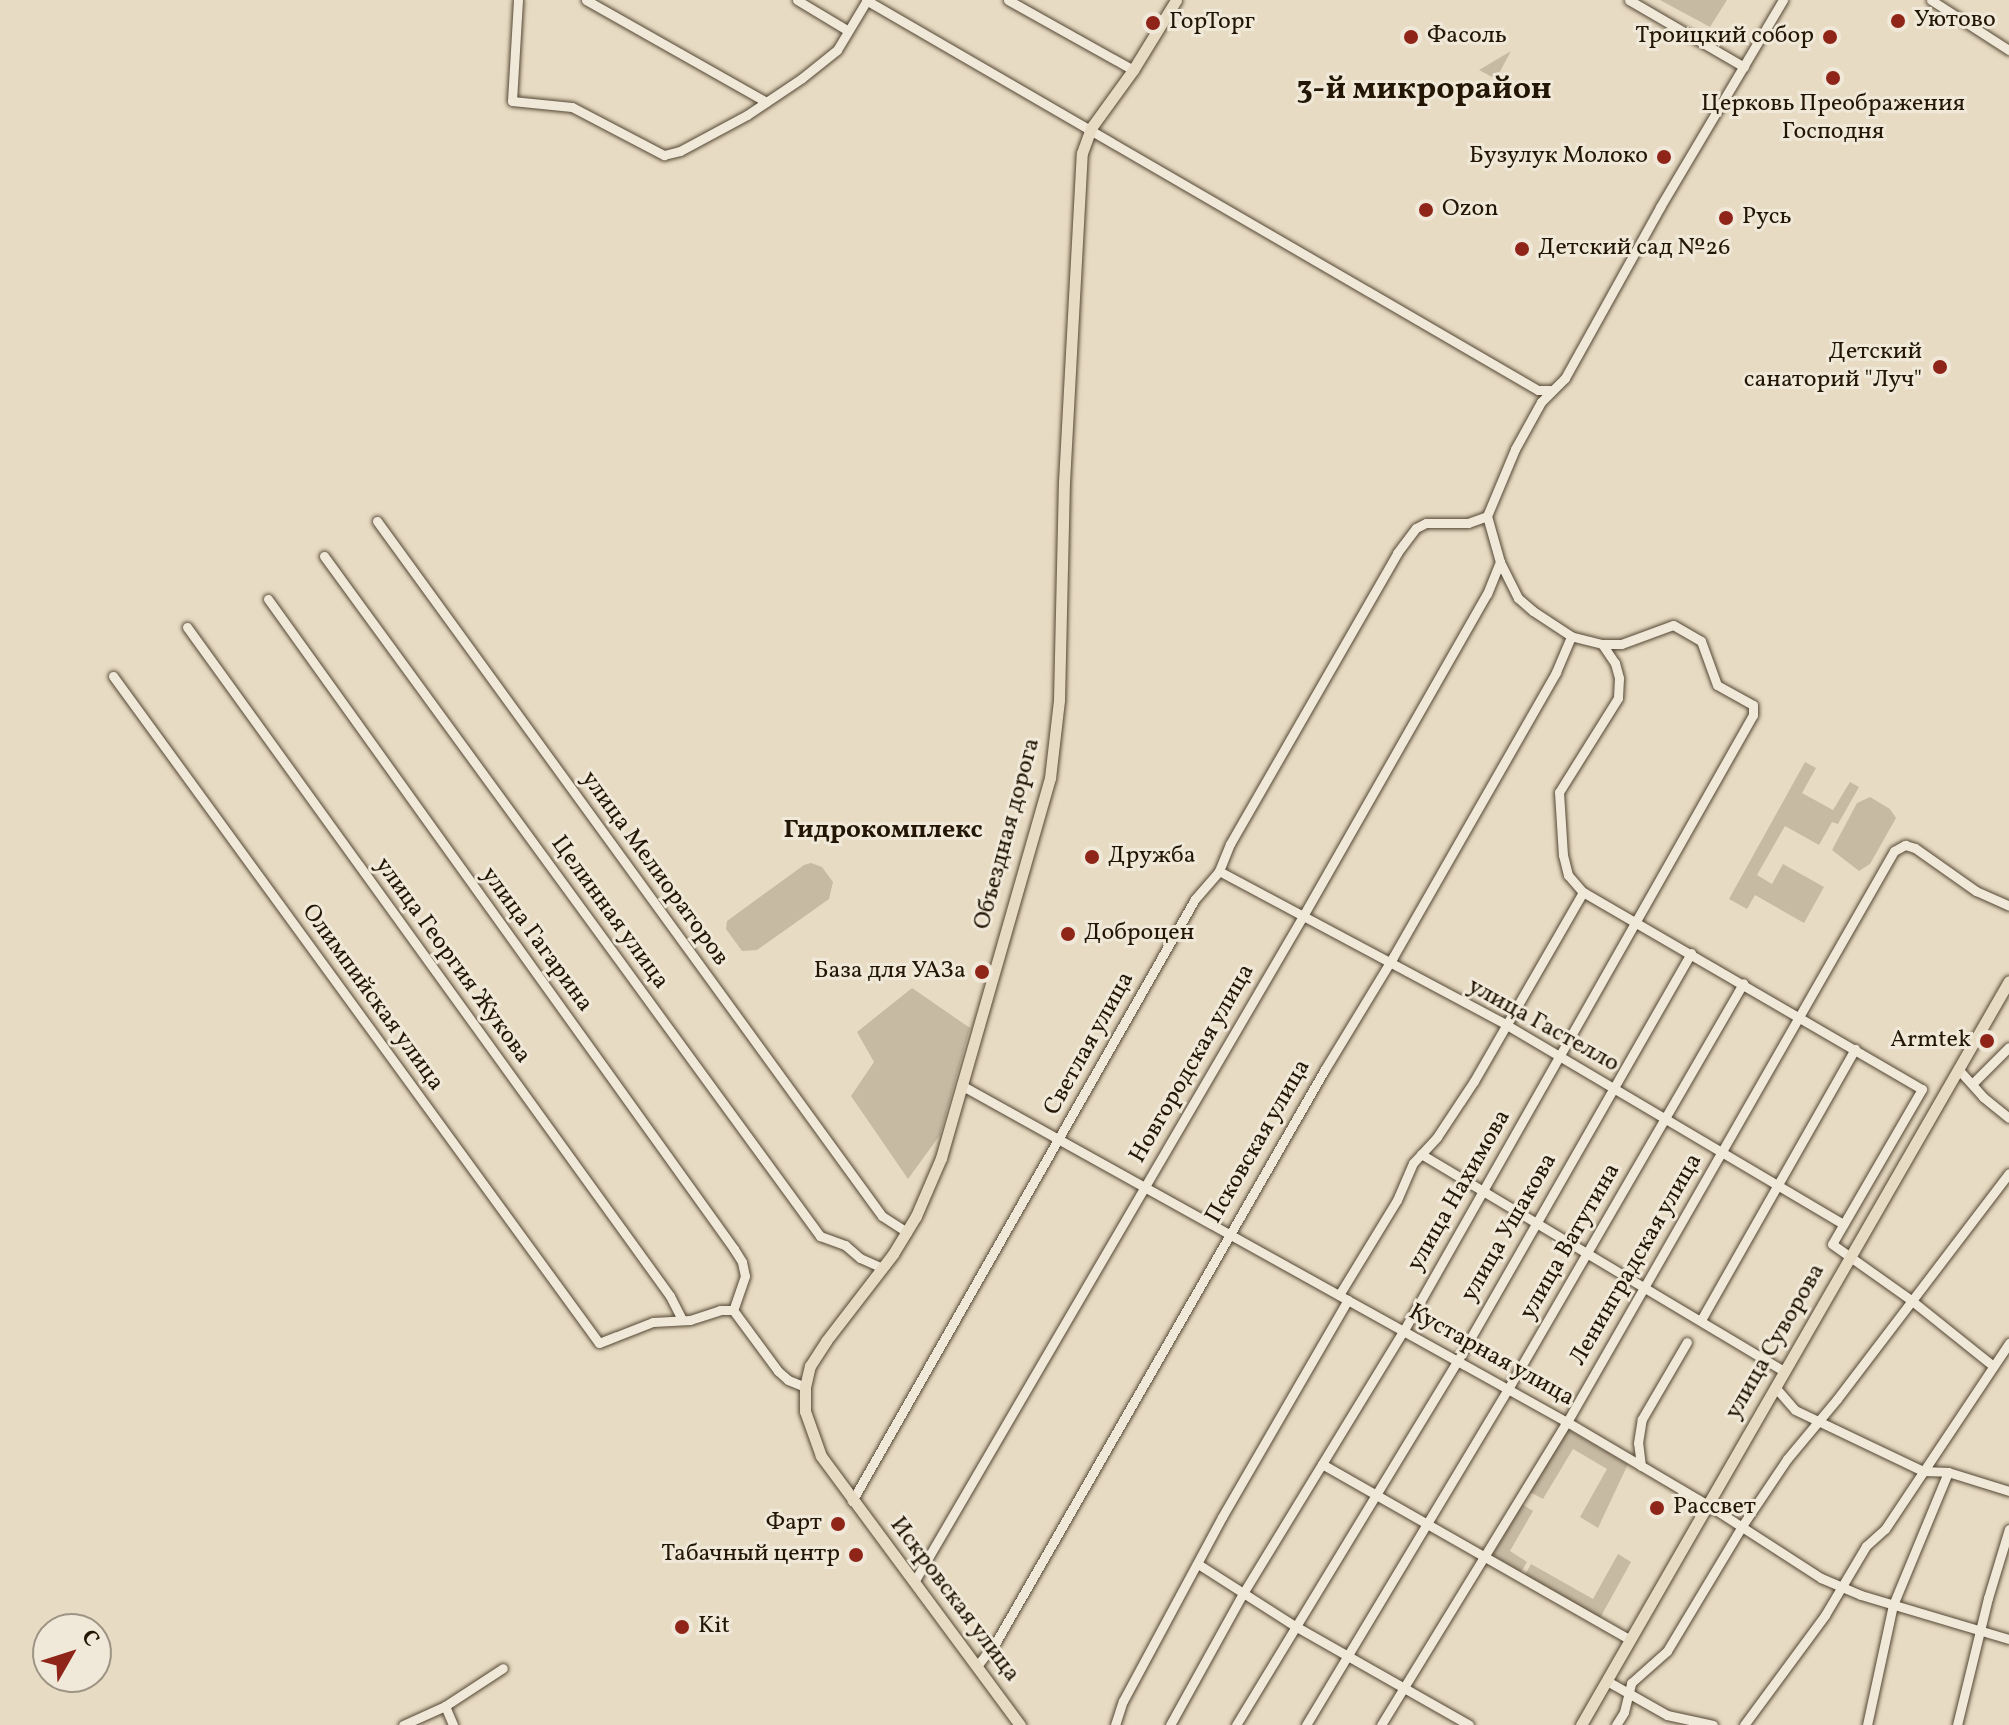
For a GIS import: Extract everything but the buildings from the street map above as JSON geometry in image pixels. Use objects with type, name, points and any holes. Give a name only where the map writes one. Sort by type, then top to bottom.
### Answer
[{"type":"main road","name":"Объездная дорога","points":[[852,1501],[821,1456],[810,1432],[805,1387],[810,1366],[826,1341],[907,1232],[941,1158],[1050,778],[1057,742],[1082,153],[1091,128],[1133,70],[1176,0]]},
{"type":"main road","name":"улица Суворова","points":[[1581,1725],[2009,981]]},
{"type":"main road","name":"Искровская улица","points":[[852,1501],[1020,1725]]},
{"type":"street","points":[[518,0],[512,101],[557,103],[664,155],[680,151],[766,102],[837,50],[866,0],[1538,390],[1550,390]]},
{"type":"street","points":[[586,0],[766,102]]},
{"type":"street","points":[[797,0],[847,30]]},
{"type":"street","points":[[1008,0],[1133,70]]},
{"type":"street","points":[[1629,0],[1744,67]]},
{"type":"street","points":[[1783,0],[1660,207],[1565,378],[1550,390],[1517,445],[1487,516],[1500,562],[1518,598],[1571,636],[1602,644],[1615,663],[1619,678],[1618,698],[1559,792],[1563,855],[1568,875],[1583,892],[1922,1089],[1832,1244],[1911,1300],[1993,1366]]},
{"type":"street","points":[[1931,0],[2009,50]]},
{"type":"street","name":"Светлая улица","points":[[852,1501],[1195,899],[1219,871],[1230,844],[1382,579],[1416,528],[1426,523],[1468,523],[1487,516]]},
{"type":"street","name":"улица Мелиораторов","points":[[377,521],[882,1216],[907,1232]]},
{"type":"street","name":"Целинная улица","points":[[324,556],[820,1236],[845,1245],[860,1258],[882,1268]]},
{"type":"street","name":"Новгородская улица","points":[[914,1582],[1303,916],[1487,594],[1500,562]]},
{"type":"street","name":"улица Гагарина","points":[[268,599],[742,1262],[745,1276],[733,1310]]},
{"type":"street","name":"улица Нахимова","points":[[1170,1725],[1242,1595],[1404,1330],[1753,715],[1753,705],[1717,685],[1701,641],[1673,625],[1621,644],[1602,644]]},
{"type":"street","name":"улица Георгия Жукова","points":[[187,627],[670,1296],[682,1320]]},
{"type":"street","name":"Псковская улица","points":[[977,1666],[1011,1616],[1556,672],[1571,636]]},
{"type":"street","name":"Олимпийская улица","points":[[113,676],[599,1343],[653,1322],[682,1320]]},
{"type":"street","name":"Ленинградская улица","points":[[1381,1725],[1567,1422],[1894,851],[1905,845],[1915,848],[1976,891],[2009,906]]},
{"type":"street","name":"улица Гастелло","points":[[1219,871],[1505,1024],[1843,1224]]},
{"type":"street","points":[[1115,1725],[1123,1701],[1421,1154],[1474,1081],[1569,911],[1583,892]]},
{"type":"street","name":"улица Ушакова","points":[[1236,1725],[1458,1360],[1691,953]]},
{"type":"street","name":"улица Ватутина","points":[[1306,1725],[1508,1389],[1743,983]]},
{"type":"street","points":[[1972,1084],[2009,1047]]},
{"type":"street","points":[[1701,1320],[1855,1049]]},
{"type":"street","points":[[1958,1069],[2009,1118]]},
{"type":"street","name":"Кустарная улица","points":[[961,1085],[1567,1422],[1708,1505],[1821,1578],[1893,1605],[2009,1639]]},
{"type":"street","points":[[1421,1154],[1645,1285],[1784,1371]]},
{"type":"street","points":[[1616,1725],[1624,1712],[1626,1692],[1667,1651],[1742,1526],[1818,1420],[2009,1173]]},
{"type":"street","points":[[682,1320],[720,1310],[733,1310],[778,1371],[788,1380],[805,1387]]},
{"type":"street","points":[[1641,1466],[1638,1443],[1642,1419],[1687,1342]]},
{"type":"street","points":[[1744,1725],[1825,1615],[1866,1546],[1885,1529],[2009,1343]]},
{"type":"street","points":[[1775,1387],[1795,1410],[1923,1471],[1948,1472],[2009,1491]]},
{"type":"street","points":[[1322,1464],[1630,1640]]},
{"type":"street","points":[[1867,1725],[1893,1605],[1948,1472]]},
{"type":"street","points":[[1957,1725],[1988,1598],[2009,1529]]},
{"type":"street","points":[[1198,1564],[1242,1595],[1348,1658],[1469,1725]]},
{"type":"street","points":[[403,1725],[445,1706],[503,1668]]},
{"type":"street","points":[[1607,1681],[1667,1715],[1713,1725]]},
{"type":"street","points":[[445,1706],[453,1725]]},
{"type":"shaded area","points":[[1660,0],[1727,0],[1710,27]]},
{"type":"shaded area","points":[[1511,51],[1496,79],[1479,70]]},
{"type":"shaded area","points":[[1805,762],[1816,768],[1802,793],[1833,810],[1850,782],[1859,787],[1838,824],[1832,822],[1819,845],[1785,826],[1757,875],[1772,884],[1783,864],[1824,887],[1804,923],[1755,895],[1747,909],[1729,899]]},
{"type":"shaded area","points":[[1870,797],[1890,809],[1896,818],[1870,864],[1859,871],[1832,850],[1857,803]]},
{"type":"shaded area","points":[[811,863],[822,867],[833,882],[829,899],[757,950],[742,951],[726,929],[727,921]]},
{"type":"shaded area","points":[[912,988],[970,1028],[940,1135],[908,1179],[851,1096],[874,1062],[857,1032]]},
{"type":"shaded area","points":[[1567,1429],[1628,1464],[1598,1528],[1580,1517],[1607,1469],[1573,1449],[1543,1499],[1530,1492]]},
{"type":"shaded area","points":[[1522,1504],[1533,1511],[1510,1551],[1527,1562],[1521,1572],[1492,1555]]},
{"type":"shaded area","points":[[1618,1554],[1631,1562],[1600,1618],[1525,1575],[1531,1564],[1593,1599]]},
{"type":"place","name":"Уютово","points":[[1898,21]]},
{"type":"place","name":"ГорТорг","points":[[1153,23]]},
{"type":"place","name":"Фасоль","points":[[1411,37]]},
{"type":"place","name":"Троицкий собор","points":[[1830,37]]},
{"type":"place","name":"Церковь Преображения Господня","points":[[1833,78]]},
{"type":"place","name":"Бузулук Молоко","points":[[1664,157]]},
{"type":"place","name":"Ozon","points":[[1426,210]]},
{"type":"place","name":"Русь","points":[[1726,218]]},
{"type":"place","name":"Детский сад №26","points":[[1522,249]]},
{"type":"place","name":"Детский санаторий \"Луч\"","points":[[1940,367]]},
{"type":"place","name":"Дружба","points":[[1092,857]]},
{"type":"place","name":"Доброцен","points":[[1068,934]]},
{"type":"place","name":"База для УАЗа","points":[[982,972]]},
{"type":"place","name":"Armtek","points":[[1987,1041]]},
{"type":"place","name":"Рассвет","points":[[1657,1508]]},
{"type":"place","name":"Фарт","points":[[838,1524]]},
{"type":"place","name":"Табачный центр","points":[[856,1555]]},
{"type":"place","name":"Kit","points":[[682,1627]]},
{"type":"district","name":"3-й микрорайон","points":[[1424,90]]},
{"type":"district","name":"Гидрокомплекс","points":[[883,831]]}]
